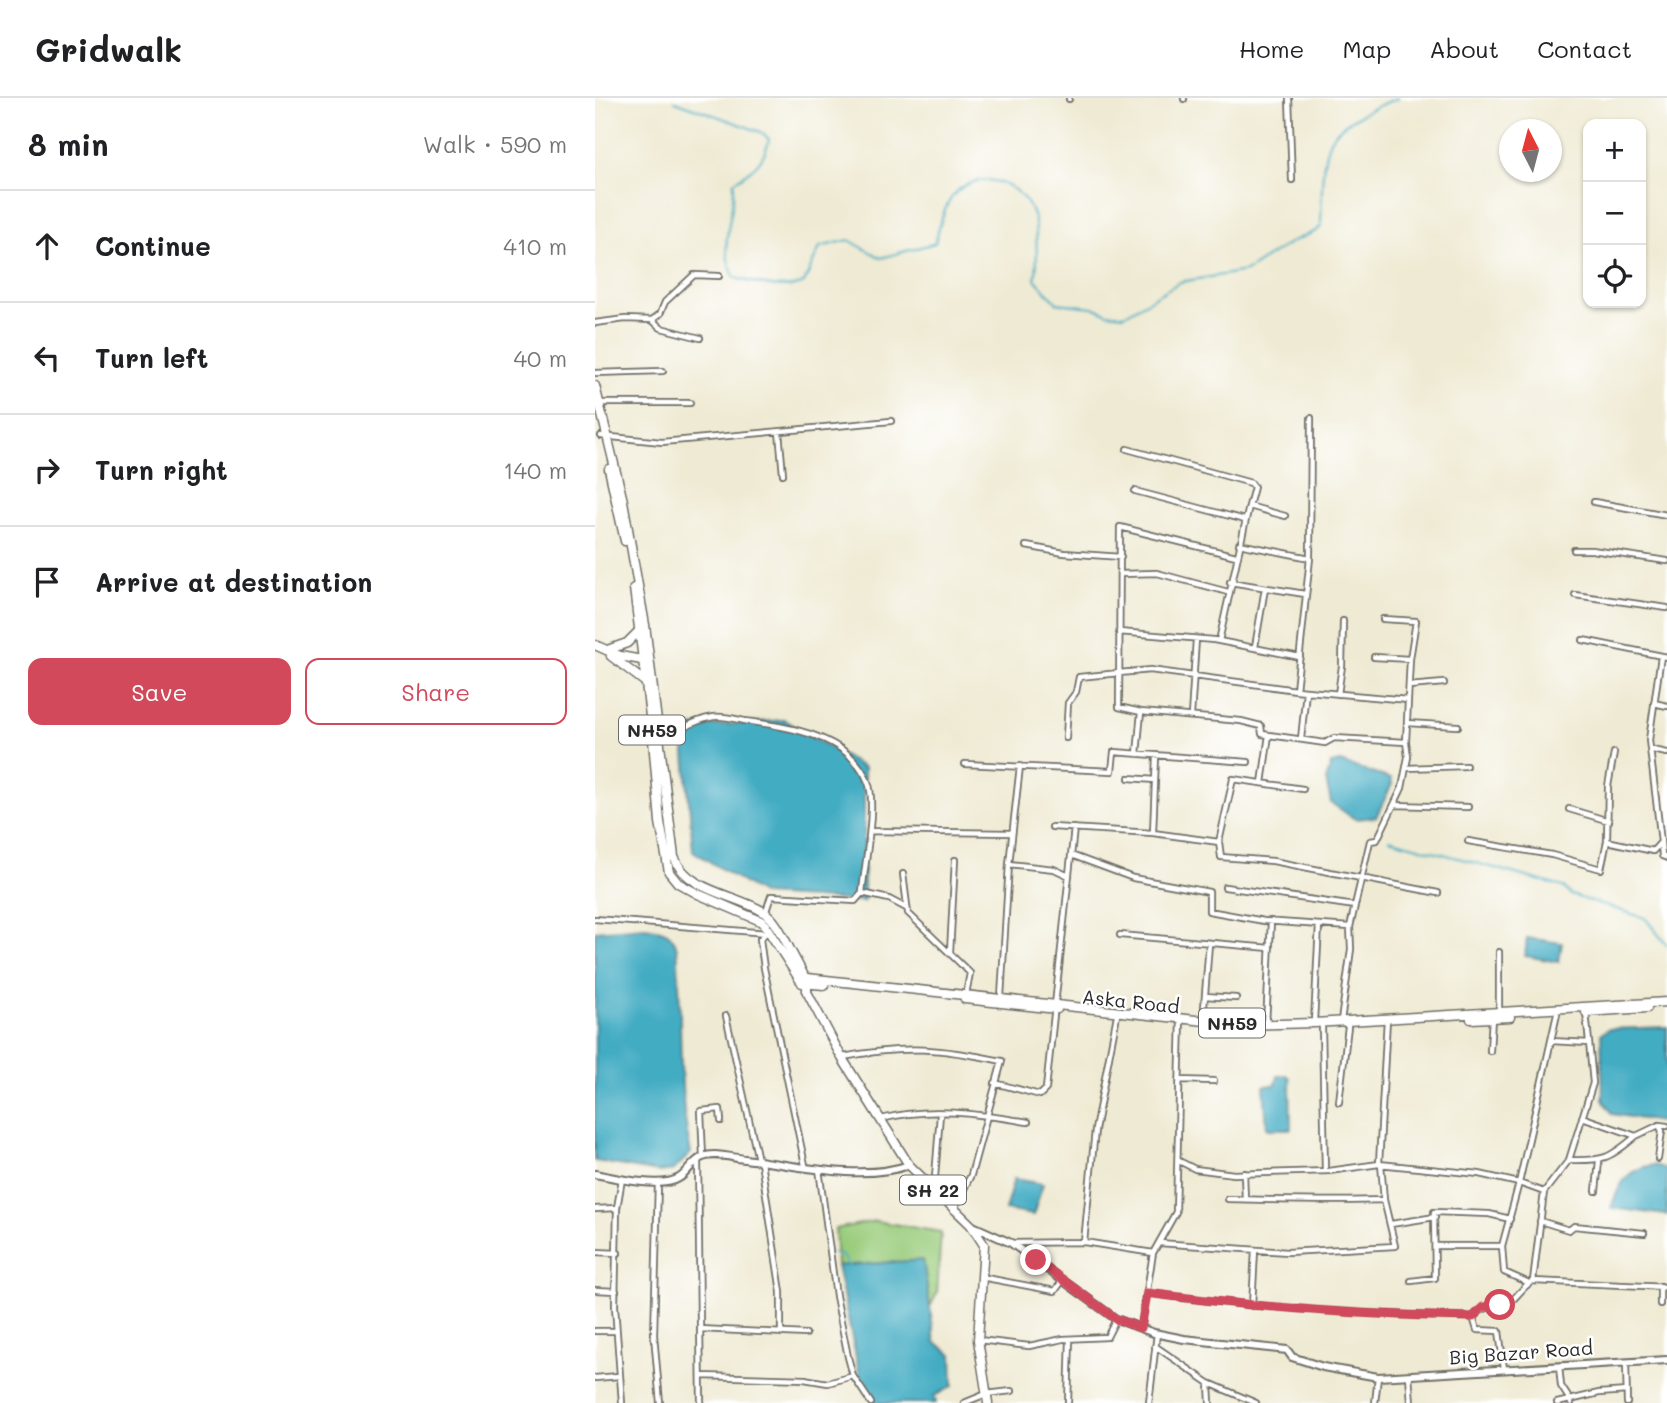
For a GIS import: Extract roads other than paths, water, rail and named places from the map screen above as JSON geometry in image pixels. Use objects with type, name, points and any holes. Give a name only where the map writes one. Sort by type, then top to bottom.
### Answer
[{"type":"main road","name":"NH59","points":[[595,386],[632,574],[639,631],[646,659],[645,682],[657,739]]},
{"type":"main road","name":"NH59","points":[[595,411],[623,501],[670,843],[678,867],[699,884],[764,917],[768,932],[804,983],[1001,997],[1181,1020],[1318,1025]]},
{"type":"main road","points":[[609,650],[620,647],[639,631]]},
{"type":"main road","points":[[595,640],[645,682]]},
{"type":"main road","points":[[595,645],[646,659]]},
{"type":"main road","points":[[764,917],[804,983]]},
{"type":"main road","name":"Aska Road","points":[[804,983],[1055,1006],[1245,1029],[1557,1011],[1586,1012],[1667,1004]]},
{"type":"main road","name":"SH 22","points":[[804,983],[842,1058],[909,1165],[953,1211],[971,1225],[983,1245],[978,1340],[988,1403]]},
{"type":"main road","name":"NH59","points":[[1557,1011],[1667,1004]]},
{"type":"street","points":[[1289,98],[1292,180]]},
{"type":"street","points":[[595,323],[625,319],[652,320],[660,314],[665,302],[694,275],[719,276]]},
{"type":"street","points":[[652,320],[661,328],[700,338]]},
{"type":"street","points":[[595,373],[663,371]]},
{"type":"street","points":[[597,402],[690,403]]},
{"type":"street","points":[[1296,690],[1310,558],[1311,418]]},
{"type":"street","points":[[604,437],[662,442],[891,421]]},
{"type":"street","points":[[779,432],[783,474]]},
{"type":"street","points":[[1127,449],[1251,483],[1254,487],[1230,582],[1219,640]]},
{"type":"street","points":[[1135,491],[1245,520]]},
{"type":"street","points":[[1594,502],[1667,515]]},
{"type":"street","points":[[1249,506],[1285,516]]},
{"type":"street","points":[[1236,556],[1120,527],[1119,707],[1141,712],[1241,721],[1261,726],[1262,734],[1325,743],[1334,738],[1406,742]]},
{"type":"street","points":[[1239,544],[1278,554],[1310,558]]},
{"type":"street","points":[[1026,546],[1064,553],[1121,557]]},
{"type":"street","points":[[1574,550],[1592,550],[1667,561]]},
{"type":"street","points":[[1120,574],[1157,573],[1228,592]]},
{"type":"street","points":[[1230,582],[1305,594]]},
{"type":"street","points":[[1255,647],[1265,589]]},
{"type":"street","points":[[1575,595],[1607,597],[1667,608]]},
{"type":"street","points":[[1339,1102],[1351,949],[1350,927],[1360,877],[1370,841],[1377,841],[1394,805],[1408,757],[1406,723],[1410,659],[1416,621],[1383,619]]},
{"type":"street","points":[[1338,694],[1343,621]]},
{"type":"street","points":[[1119,632],[1162,633],[1219,640],[1255,647],[1260,652],[1300,657]]},
{"type":"street","points":[[1191,716],[1196,639]]},
{"type":"street","points":[[1583,640],[1667,657]]},
{"type":"street","points":[[1661,656],[1649,740],[1653,750],[1662,856],[1667,858]]},
{"type":"street","points":[[1374,657],[1410,659]]},
{"type":"street","points":[[1066,738],[1068,703],[1076,692],[1079,677],[1150,670],[1296,690],[1408,700]]},
{"type":"street","points":[[1409,686],[1444,683]]},
{"type":"street","points":[[1301,739],[1306,691]]},
{"type":"street","points":[[1654,702],[1667,706]]},
{"type":"street","points":[[1137,754],[1141,712]]},
{"type":"street","points":[[657,739],[674,734],[688,722],[716,717],[786,726],[832,743],[856,761],[870,784],[870,831],[862,893],[855,901],[771,897],[764,917]]},
{"type":"street","points":[[1406,723],[1458,726]]},
{"type":"street","points":[[1262,783],[1269,735]]},
{"type":"street","points":[[1653,750],[1667,753]]},
{"type":"street","points":[[965,764],[1112,771],[1114,752],[1248,762]]},
{"type":"street","points":[[1468,842],[1552,855],[1601,869],[1607,841],[1608,786],[1614,753]]},
{"type":"street","points":[[1153,833],[1156,756]]},
{"type":"street","points":[[1001,997],[1009,864],[1020,766]]},
{"type":"street","points":[[1406,768],[1466,766]]},
{"type":"street","points":[[1129,778],[1155,780]]},
{"type":"street","points":[[1303,789],[1233,779],[1219,842],[1221,857],[1273,861],[1438,893]]},
{"type":"street","points":[[1394,805],[1468,807]]},
{"type":"street","points":[[1569,809],[1609,821]]},
{"type":"street","points":[[1052,827],[1153,833],[1219,842]]},
{"type":"street","points":[[995,1083],[1043,1094],[1075,828]]},
{"type":"street","points":[[870,831],[1012,833]]},
{"type":"street","points":[[1607,841],[1653,851],[1661,842]]},
{"type":"street","points":[[1072,855],[1133,878],[1209,892],[1209,911],[1271,921],[1350,927]]},
{"type":"street","points":[[950,953],[955,860]]},
{"type":"street","points":[[1009,864],[1054,869],[1069,876]]},
{"type":"street","points":[[903,874],[906,908]]},
{"type":"street","points":[[1225,887],[1355,906]]},
{"type":"street","points":[[862,893],[889,899],[906,908],[970,973],[966,994]]},
{"type":"street","points":[[595,919],[768,932]]},
{"type":"street","points":[[1266,1025],[1271,921]]},
{"type":"street","points":[[1319,925],[1318,1025],[1325,1171]]},
{"type":"street","points":[[768,932],[760,939],[764,968],[805,1165]]},
{"type":"street","points":[[1120,935],[1270,948]]},
{"type":"street","points":[[1203,1020],[1209,944]]},
{"type":"street","points":[[1490,1051],[1496,1015],[1499,952]]},
{"type":"street","points":[[1205,996],[1236,998]]},
{"type":"street","points":[[1557,1011],[1519,1183],[1502,1246],[1504,1272],[1531,1282],[1667,1287]]},
{"type":"street","points":[[1147,1293],[1252,1306],[1473,1317],[1483,1307],[1511,1301],[1531,1282],[1544,1192],[1569,1160],[1593,1083],[1586,1012]]},
{"type":"street","points":[[1084,1242],[1095,1130],[1117,1015]]},
{"type":"street","points":[[726,1016],[759,1161],[781,1292],[781,1331]]},
{"type":"street","points":[[1141,1328],[1153,1253],[1176,1212],[1181,1020]]},
{"type":"street","points":[[1159,1243],[1288,1252],[1395,1247],[1384,1200],[1380,1164],[1387,1021]]},
{"type":"street","points":[[1551,1041],[1589,1043]]},
{"type":"street","points":[[842,1058],[885,1049],[942,1049],[1002,1060],[971,1175],[953,1211]]},
{"type":"street","points":[[1179,1080],[1214,1081]]},
{"type":"street","points":[[701,1403],[701,1111],[720,1109],[721,1121]]},
{"type":"street","points":[[881,1119],[919,1111],[940,1114],[987,1113],[1028,1122]]},
{"type":"street","points":[[934,1191],[940,1114]]},
{"type":"street","points":[[1582,1117],[1636,1136]]},
{"type":"street","points":[[1569,1160],[1599,1161],[1612,1157],[1636,1136],[1659,1125],[1667,1126]]},
{"type":"street","points":[[1658,1159],[1662,1131],[1659,1125]]},
{"type":"street","points":[[595,1174],[658,1182],[679,1179],[700,1158],[887,1173],[909,1165]]},
{"type":"street","points":[[1179,1161],[1195,1169],[1244,1173],[1325,1171],[1380,1164],[1479,1174],[1544,1192]]},
{"type":"street","points":[[1595,1191],[1599,1161]]},
{"type":"street","points":[[819,1169],[836,1297],[853,1376],[871,1403]]},
{"type":"street","points":[[1244,1173],[1245,1199]]},
{"type":"street","points":[[622,1179],[617,1208],[616,1290],[616,1331],[622,1403]]},
{"type":"street","points":[[658,1182],[654,1335],[660,1403]]},
{"type":"street","points":[[1228,1199],[1293,1199],[1309,1203],[1384,1200]]},
{"type":"street","points":[[595,1209],[617,1208]]},
{"type":"street","points":[[1411,1281],[1435,1278],[1434,1212],[1489,1214],[1510,1219]]},
{"type":"street","points":[[1391,1224],[1434,1217]]},
{"type":"street","points":[[1540,1221],[1569,1230],[1574,1226],[1644,1233]]},
{"type":"street","name":"Big Bazar Road","points":[[971,1225],[1011,1243],[1116,1319],[1157,1333],[1287,1350],[1292,1357],[1323,1367],[1378,1377],[1667,1360]]},
{"type":"street","points":[[1011,1243],[1084,1242],[1153,1253]]},
{"type":"street","points":[[1436,1246],[1502,1246]]},
{"type":"street","points":[[1252,1306],[1255,1250]]},
{"type":"street","points":[[595,1252],[618,1253]]},
{"type":"street","points":[[980,1276],[1055,1291],[1063,1280]]},
{"type":"street","points":[[1660,1286],[1660,1304]]},
{"type":"street","points":[[595,1290],[616,1290]]},
{"type":"street","points":[[1473,1317],[1477,1330],[1499,1331],[1504,1369]]},
{"type":"street","points":[[978,1340],[1029,1346],[1070,1339],[1107,1337],[1116,1319]]},
{"type":"street","points":[[700,1329],[806,1334]]},
{"type":"street","points":[[595,1331],[616,1331]]},
{"type":"street","points":[[1149,1403],[1157,1333]]},
{"type":"street","points":[[1068,1403],[1070,1339]]},
{"type":"street","points":[[1156,1346],[1209,1383],[1256,1403]]},
{"type":"street","points":[[1626,1361],[1627,1403]]},
{"type":"street","points":[[1559,1365],[1561,1386],[1570,1401]]},
{"type":"street","points":[[1409,1374],[1411,1403]]},
{"type":"street","points":[[595,1378],[619,1376]]},
{"type":"street","points":[[701,1376],[805,1379],[828,1383],[853,1376]]},
{"type":"street","points":[[1375,1403],[1378,1377]]},
{"type":"street","points":[[1209,1383],[1210,1403]]},
{"type":"street","points":[[964,1403],[986,1394],[1012,1391]]},
{"type":"street","points":[[1557,1403],[1599,1393],[1627,1391]]},
{"type":"water","points":[[785,720],[864,768],[864,901],[763,895],[693,851],[683,728]]},
{"type":"water","points":[[1340,762],[1391,779],[1392,784],[1376,817],[1355,819],[1331,803],[1326,780],[1331,764]]},
{"type":"water","points":[[645,927],[665,932],[677,948],[683,1102],[691,1153],[674,1170],[658,1172],[595,1161],[595,931]]},
{"type":"water","points":[[1527,938],[1562,943],[1559,962],[1525,956]]},
{"type":"water","points":[[1667,1027],[1667,1123],[1612,1114],[1603,1100],[1601,1034],[1608,1029]]},
{"type":"water","points":[[1287,1075],[1290,1078],[1291,1129],[1267,1129],[1264,1086],[1276,1085],[1278,1076]]},
{"type":"water","points":[[1654,1165],[1667,1169],[1667,1215],[1611,1208],[1625,1179],[1637,1170]]},
{"type":"water","points":[[1014,1179],[1043,1184],[1033,1215],[1005,1210]]},
{"type":"water","points":[[923,1260],[935,1342],[952,1354],[953,1386],[934,1396],[936,1403],[876,1403],[861,1381],[837,1266]]},
{"type":"waterway","points":[[675,101],[761,132],[769,139],[757,165],[734,182],[727,253],[735,278],[769,286],[796,286],[804,283],[820,247],[849,240],[881,258],[935,243],[952,197],[973,182],[985,180],[1008,186],[1019,193],[1027,203],[1035,228],[1035,279],[1057,303],[1093,307],[1107,313],[1124,315],[1180,282],[1246,271],[1291,242],[1316,231],[1321,226],[1325,155],[1332,137],[1353,119],[1398,98]]},
{"type":"waterway","points":[[1389,839],[1563,887],[1571,895],[1645,918],[1667,945]]},
{"type":"waterway","points":[[832,1253],[841,1255],[849,1266]]}]
